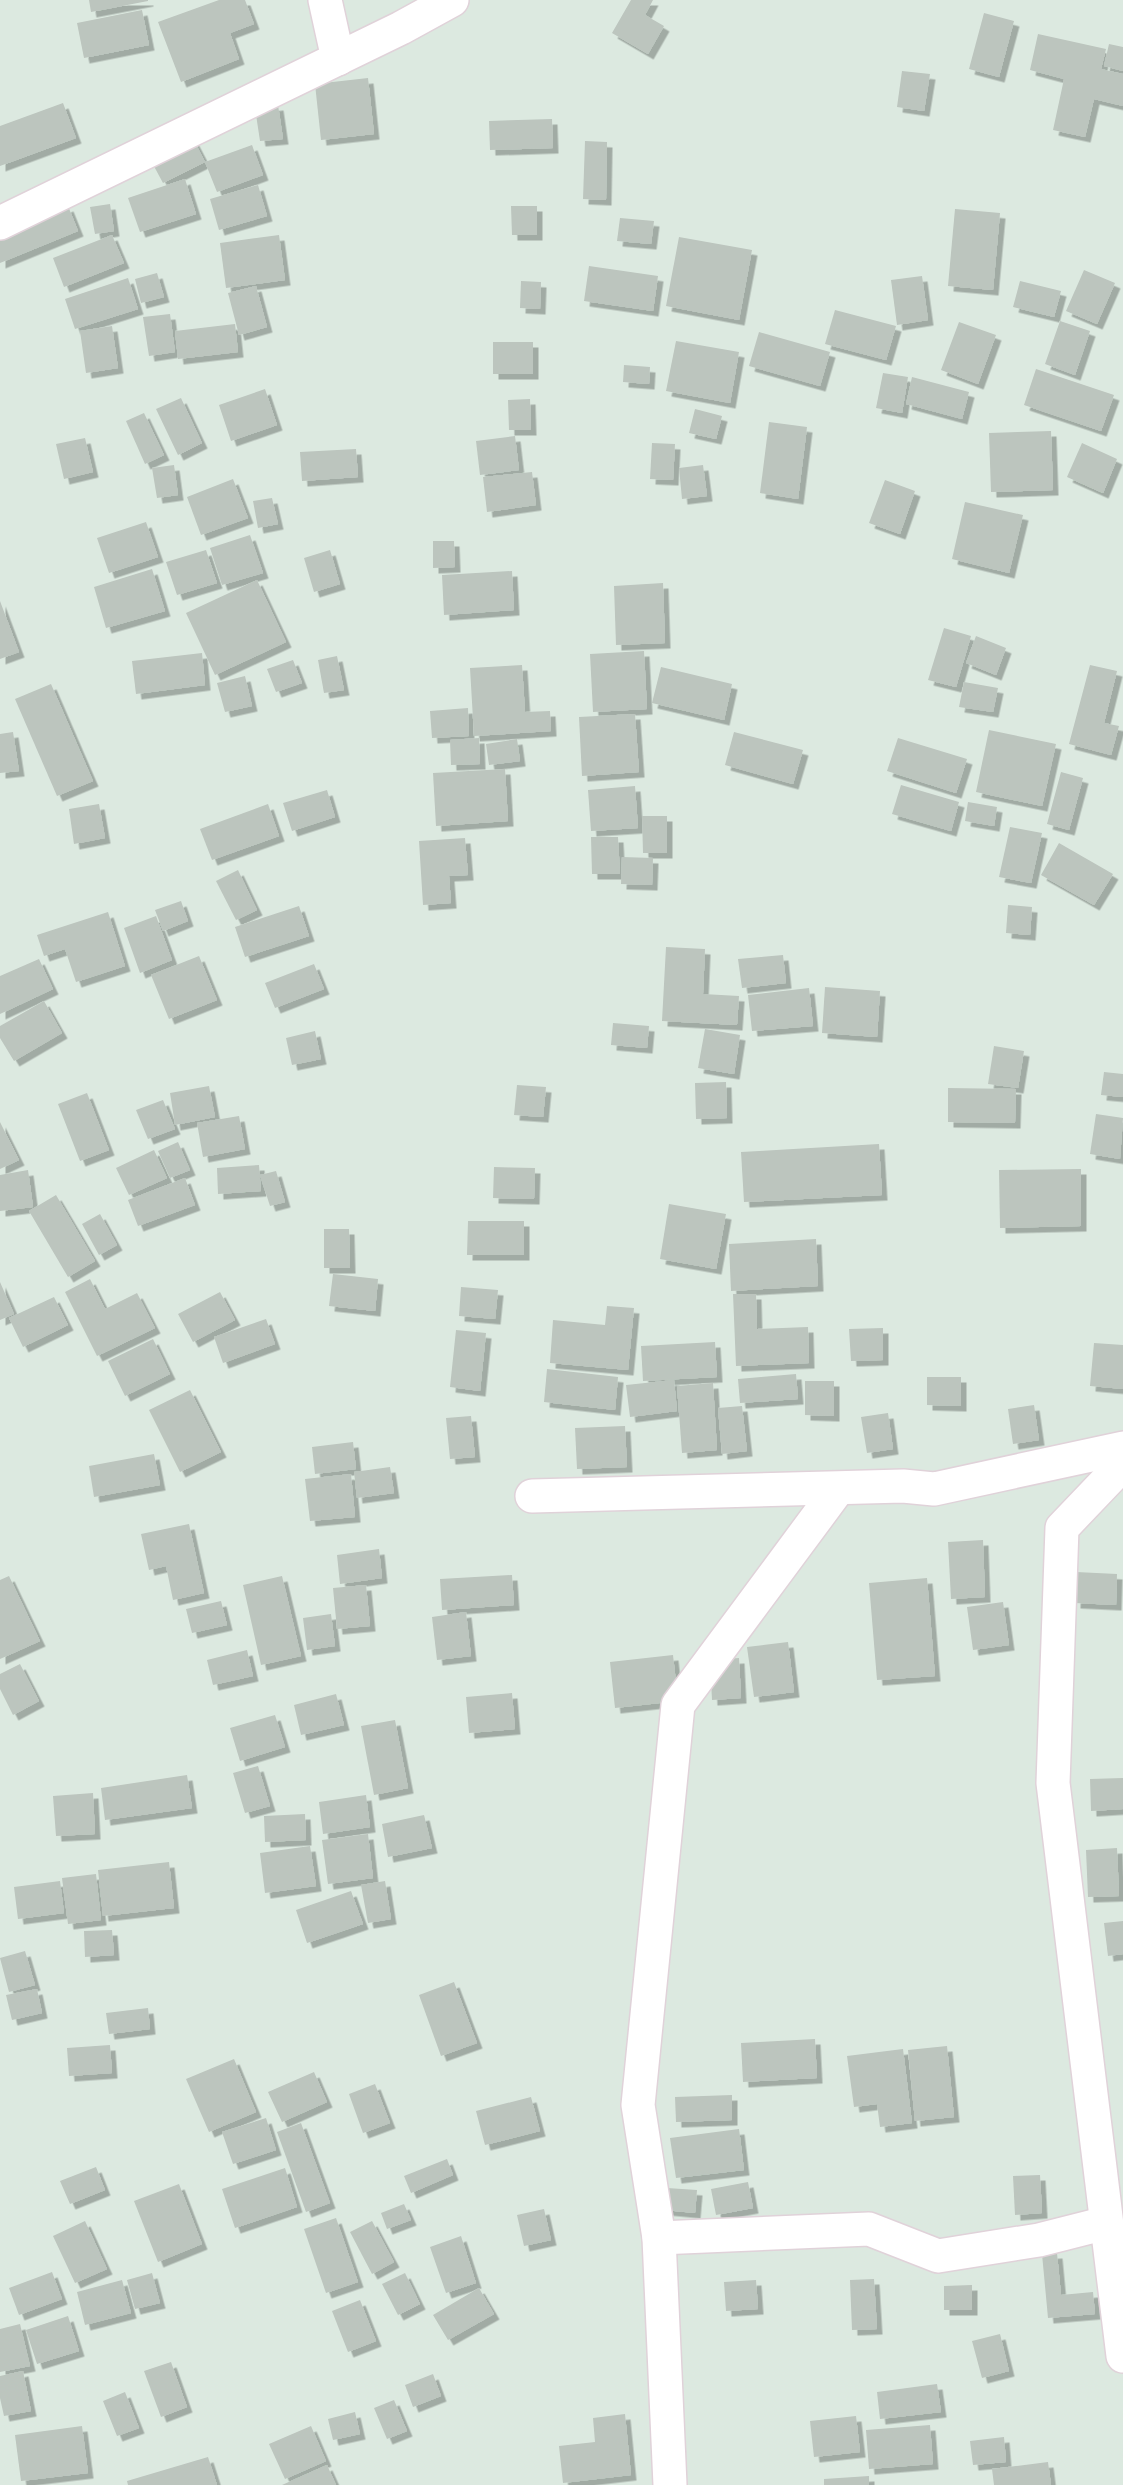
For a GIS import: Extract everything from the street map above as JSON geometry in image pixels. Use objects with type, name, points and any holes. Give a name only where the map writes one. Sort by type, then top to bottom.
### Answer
[{"type":"street","points":[[325,0],[338,59]]},
{"type":"street","points":[[0,223],[401,28],[452,0]]},
{"type":"street","points":[[532,1496],[903,1486],[934,1490],[1123,1448]]},
{"type":"street","points":[[1123,1464],[1062,1528],[1053,1783],[1123,2356]]},
{"type":"street","points":[[670,2485],[659,2238],[638,2105],[678,1705],[838,1489]]},
{"type":"street","points":[[659,2238],[869,2229],[938,2256],[1039,2240],[1107,2223]]},
{"type":"building","points":[[89,0],[148,0],[148,1],[91,12]]},
{"type":"building","points":[[219,0],[245,0],[254,24],[230,33],[239,59],[181,82],[158,22]]},
{"type":"building","points":[[631,0],[653,0],[645,15],[664,26],[648,54],[612,33]]},
{"type":"building","points":[[142,10],[149,45],[84,58],[77,23]]},
{"type":"building","points":[[984,13],[1014,21],[999,77],[969,69]]},
{"type":"building","points":[[1038,34],[1106,49],[1101,69],[1123,74],[1123,106],[1094,99],[1085,137],[1053,130],[1064,79],[1030,70]]},
{"type":"building","points":[[1109,44],[1123,47],[1123,71],[1104,66]]},
{"type":"building","points":[[902,71],[930,74],[924,111],[897,107]]},
{"type":"building","points":[[368,78],[374,134],[321,140],[315,84]]},
{"type":"building","points":[[63,103],[76,138],[0,166],[0,126]]},
{"type":"building","points":[[278,105],[283,139],[260,141],[255,108]]},
{"type":"building","points":[[552,119],[553,148],[490,150],[489,121]]},
{"type":"building","points":[[191,135],[205,162],[163,183],[149,157]]},
{"type":"building","points":[[585,141],[607,142],[606,200],[583,199]]},
{"type":"building","points":[[252,145],[263,175],[217,192],[205,162]]},
{"type":"building","points":[[185,179],[196,214],[140,232],[128,198]]},
{"type":"building","points":[[258,185],[267,216],[219,230],[210,199]]},
{"type":"building","points":[[110,204],[114,231],[95,234],[90,207]]},
{"type":"building","points":[[68,206],[78,231],[0,263],[0,234]]},
{"type":"building","points":[[511,206],[537,206],[537,235],[512,235]]},
{"type":"building","points":[[955,209],[1000,213],[993,290],[948,286]]},
{"type":"building","points":[[620,218],[654,221],[651,244],[617,241]]},
{"type":"building","points":[[112,235],[124,263],[64,287],[53,258]]},
{"type":"building","points":[[279,235],[285,280],[226,288],[220,243]]},
{"type":"building","points":[[679,237],[752,250],[739,320],[666,306]]},
{"type":"building","points":[[589,266],[658,276],[653,311],[584,301]]},
{"type":"building","points":[[1084,270],[1115,283],[1097,324],[1066,311]]},
{"type":"building","points":[[157,273],[164,297],[141,303],[135,279]]},
{"type":"building","points":[[922,276],[928,320],[897,325],[891,280]]},
{"type":"building","points":[[128,278],[138,309],[75,329],[65,299]]},
{"type":"building","points":[[521,281],[541,282],[540,309],[520,308]]},
{"type":"building","points":[[1020,281],[1061,291],[1054,317],[1013,307]]},
{"type":"building","points":[[256,286],[267,327],[239,335],[228,293]]},
{"type":"building","points":[[835,310],[896,326],[886,360],[825,344]]},
{"type":"building","points":[[170,314],[175,352],[149,356],[143,317]]},
{"type":"building","points":[[1060,321],[1090,331],[1075,375],[1045,364]]},
{"type":"building","points":[[959,322],[996,335],[978,384],[941,370]]},
{"type":"building","points":[[235,324],[238,352],[178,359],[175,331]]},
{"type":"building","points":[[112,326],[118,368],[86,373],[80,331]]},
{"type":"building","points":[[759,332],[830,352],[820,386],[749,366]]},
{"type":"building","points":[[676,341],[739,352],[730,403],[666,391]]},
{"type":"building","points":[[493,342],[533,342],[533,374],[493,374]]},
{"type":"building","points":[[624,365],[650,367],[649,384],[623,382]]},
{"type":"building","points":[[1036,369],[1114,395],[1101,431],[1024,405]]},
{"type":"building","points":[[883,373],[908,377],[902,413],[876,408]]},
{"type":"building","points":[[912,377],[969,392],[962,419],[906,404]]},
{"type":"building","points":[[265,389],[277,425],[231,441],[219,405]]},
{"type":"building","points":[[181,398],[202,443],[178,455],[156,409]]},
{"type":"building","points":[[530,399],[531,430],[509,430],[508,400]]},
{"type":"building","points":[[695,409],[722,416],[716,439],[689,433]]},
{"type":"building","points":[[144,413],[164,455],[145,464],[126,421]]},
{"type":"building","points":[[769,422],[807,427],[798,499],[760,493]]},
{"type":"building","points":[[1051,431],[1053,490],[991,492],[989,433]]},
{"type":"building","points":[[515,436],[519,470],[480,475],[476,441]]},
{"type":"building","points":[[85,438],[93,472],[64,479],[56,444]]},
{"type":"building","points":[[652,443],[675,444],[673,480],[650,479]]},
{"type":"building","points":[[1082,443],[1117,459],[1103,493],[1067,477]]},
{"type":"building","points":[[356,449],[358,477],[302,481],[300,452]]},
{"type":"building","points":[[174,465],[178,495],[157,498],[152,468]]},
{"type":"building","points":[[703,465],[707,496],[682,499],[679,468]]},
{"type":"building","points":[[532,472],[536,505],[487,512],[483,477]]},
{"type":"building","points":[[233,479],[248,518],[201,535],[187,497]]},
{"type":"building","points":[[885,480],[915,491],[900,534],[869,523]]},
{"type":"building","points":[[272,498],[278,524],[258,528],[253,501]]},
{"type":"building","points":[[965,502],[1023,515],[1009,573],[952,559]]},
{"type":"building","points":[[146,522],[158,557],[109,573],[97,538]]},
{"type":"building","points":[[250,535],[263,573],[222,585],[210,548]]},
{"type":"building","points":[[433,541],[454,541],[455,567],[433,568]]},
{"type":"building","points":[[206,550],[217,583],[177,595],[166,562]]},
{"type":"building","points":[[330,550],[340,584],[314,592],[304,558]]},
{"type":"building","points":[[152,569],[165,611],[106,628],[94,587]]},
{"type":"building","points":[[512,571],[514,610],[444,615],[442,575]]},
{"type":"building","points":[[257,580],[286,642],[215,675],[186,613]]},
{"type":"building","points":[[663,583],[665,643],[616,645],[614,586]]},
{"type":"building","points":[[0,601],[19,652],[0,659]]},
{"type":"building","points":[[944,628],[971,636],[956,687],[928,680]]},
{"type":"building","points":[[976,636],[1006,648],[996,675],[966,663]]},
{"type":"building","points":[[644,651],[647,709],[593,712],[590,654]]},
{"type":"building","points":[[202,653],[205,685],[136,694],[132,661]]},
{"type":"building","points":[[337,656],[344,690],[324,693],[318,660]]},
{"type":"building","points":[[293,660],[302,683],[276,692],[267,669]]},
{"type":"building","points":[[522,665],[525,712],[550,711],[551,731],[474,736],[470,668]]},
{"type":"building","points":[[1090,665],[1117,671],[1104,723],[1119,726],[1111,755],[1069,744]]},
{"type":"building","points":[[661,667],[732,684],[724,720],[652,703]]},
{"type":"building","points":[[245,676],[252,706],[225,712],[217,683]]},
{"type":"building","points":[[964,682],[998,688],[993,712],[959,707]]},
{"type":"building","points":[[51,684],[93,781],[57,796],[15,699]]},
{"type":"building","points":[[468,708],[469,736],[432,738],[430,711]]},
{"type":"building","points":[[635,714],[639,772],[582,776],[579,717]]},
{"type":"building","points":[[989,730],[1056,744],[1042,806],[976,792]]},
{"type":"building","points":[[13,732],[19,771],[0,773],[0,734]]},
{"type":"building","points":[[734,732],[803,750],[793,784],[725,765]]},
{"type":"building","points":[[479,738],[480,764],[451,765],[450,740]]},
{"type":"building","points":[[898,738],[967,759],[956,793],[887,771]]},
{"type":"building","points":[[517,739],[520,761],[489,765],[486,744]]},
{"type":"building","points":[[505,769],[508,821],[436,826],[433,773]]},
{"type":"building","points":[[1061,772],[1083,778],[1069,830],[1047,824]]},
{"type":"building","points":[[901,785],[959,802],[951,831],[892,814]]},
{"type":"building","points":[[635,786],[638,828],[591,831],[588,790]]},
{"type":"building","points":[[327,790],[335,817],[292,831],[283,803]]},
{"type":"building","points":[[968,802],[997,807],[994,826],[965,821]]},
{"type":"building","points":[[99,804],[105,838],[74,844],[69,809]]},
{"type":"building","points":[[268,804],[279,836],[212,860],[200,829]]},
{"type":"building","points":[[642,816],[667,816],[667,853],[643,853]]},
{"type":"building","points":[[1010,827],[1042,833],[1031,883],[999,877]]},
{"type":"building","points":[[591,837],[618,837],[620,874],[592,874]]},
{"type":"building","points":[[465,838],[468,875],[449,876],[451,903],[423,905],[419,841]]},
{"type":"building","points":[[1059,843],[1113,874],[1094,905],[1041,875]]},
{"type":"building","points":[[622,857],[653,858],[652,885],[621,884]]},
{"type":"building","points":[[238,870],[257,910],[236,920],[216,881]]},
{"type":"building","points":[[181,901],[188,921],[163,931],[155,910]]},
{"type":"building","points":[[1008,905],[1032,907],[1030,935],[1006,933]]},
{"type":"building","points":[[299,906],[309,936],[245,957],[235,927]]},
{"type":"building","points":[[108,912],[125,966],[76,982],[65,949],[44,956],[37,935]]},
{"type":"building","points":[[156,916],[172,960],[140,973],[124,928]]},
{"type":"building","points":[[666,947],[705,949],[703,994],[739,996],[737,1025],[662,1021]]},
{"type":"building","points":[[783,955],[786,983],[742,988],[738,959]]},
{"type":"building","points":[[199,956],[217,1000],[169,1019],[151,975]]},
{"type":"building","points":[[39,959],[53,989],[0,1014],[0,976]]},
{"type":"building","points":[[314,964],[324,989],[275,1008],[265,983]]},
{"type":"building","points":[[825,987],[880,991],[877,1037],[822,1033]]},
{"type":"building","points":[[809,988],[813,1026],[752,1031],[748,995]]},
{"type":"building","points":[[44,1001],[62,1033],[14,1061],[0,1038],[0,1026]]},
{"type":"building","points":[[613,1023],[649,1026],[647,1048],[611,1045]]},
{"type":"building","points":[[705,1029],[740,1035],[734,1074],[698,1068]]},
{"type":"building","points":[[315,1031],[321,1059],[292,1065],[286,1038]]},
{"type":"building","points":[[994,1046],[1024,1051],[1018,1088],[988,1084]]},
{"type":"building","points":[[1104,1072],[1123,1074],[1123,1097],[1101,1095]]},
{"type":"building","points":[[726,1082],[727,1118],[696,1119],[695,1083]]},
{"type":"building","points":[[517,1085],[546,1087],[543,1117],[514,1115]]},
{"type":"building","points":[[209,1086],[215,1117],[175,1125],[170,1093]]},
{"type":"building","points":[[948,1088],[1016,1089],[1015,1123],[948,1122]]},
{"type":"building","points":[[87,1093],[109,1150],[80,1161],[58,1104]]},
{"type":"building","points":[[163,1100],[175,1129],[148,1139],[136,1110]]},
{"type":"building","points":[[1096,1114],[1123,1118],[1120,1159],[1090,1154]]},
{"type":"building","points":[[239,1116],[245,1149],[203,1157],[197,1123]]},
{"type":"building","points":[[0,1122],[19,1160],[0,1169]]},
{"type":"building","points":[[178,1142],[190,1170],[170,1178],[158,1151]]},
{"type":"building","points":[[879,1144],[882,1195],[744,1202],[741,1152]]},
{"type":"building","points":[[154,1150],[167,1178],[129,1195],[116,1168]]},
{"type":"building","points":[[259,1165],[261,1191],[218,1194],[217,1168]]},
{"type":"building","points":[[494,1167],[535,1168],[534,1199],[493,1198]]},
{"type":"building","points":[[1081,1169],[1081,1226],[1000,1228],[999,1170]]},
{"type":"building","points":[[28,1170],[33,1207],[0,1211],[0,1175]]},
{"type":"building","points":[[276,1171],[285,1202],[270,1206],[260,1175]]},
{"type":"building","points":[[185,1178],[195,1205],[138,1226],[128,1200]]},
{"type":"building","points":[[56,1195],[95,1261],[68,1277],[29,1211]]},
{"type":"building","points":[[669,1204],[726,1214],[716,1269],[660,1259]]},
{"type":"building","points":[[100,1214],[117,1245],[99,1255],[82,1224]]},
{"type":"building","points":[[468,1221],[524,1221],[524,1255],[467,1255]]},
{"type":"building","points":[[324,1229],[349,1229],[350,1268],[324,1268]]},
{"type":"building","points":[[816,1239],[818,1286],[731,1291],[729,1244]]},
{"type":"building","points":[[333,1274],[378,1279],[375,1311],[329,1306]]},
{"type":"building","points":[[90,1279],[105,1309],[137,1293],[155,1328],[97,1356],[65,1292]]},
{"type":"building","points":[[0,1282],[14,1314],[0,1320]]},
{"type":"building","points":[[461,1287],[498,1290],[495,1319],[459,1316]]},
{"type":"building","points":[[220,1292],[235,1320],[193,1342],[178,1314]]},
{"type":"building","points":[[733,1294],[756,1294],[757,1329],[808,1327],[809,1363],[736,1366]]},
{"type":"building","points":[[54,1297],[68,1325],[23,1347],[9,1318]]},
{"type":"building","points":[[607,1306],[634,1308],[628,1370],[550,1363],[553,1320],[605,1325]]},
{"type":"building","points":[[266,1319],[275,1344],[223,1363],[214,1337]]},
{"type":"building","points":[[883,1328],[883,1360],[851,1361],[849,1329]]},
{"type":"building","points":[[456,1330],[486,1333],[480,1391],[450,1387]]},
{"type":"building","points":[[153,1339],[170,1374],[125,1396],[108,1361]]},
{"type":"building","points":[[715,1342],[717,1377],[643,1381],[641,1346]]},
{"type":"building","points":[[1094,1343],[1123,1345],[1123,1389],[1090,1386]]},
{"type":"building","points":[[547,1369],[618,1377],[615,1410],[544,1402]]},
{"type":"building","points":[[796,1374],[798,1399],[740,1403],[738,1379]]},
{"type":"building","points":[[927,1377],[961,1377],[961,1406],[927,1405]]},
{"type":"building","points":[[674,1380],[677,1411],[630,1417],[626,1385]]},
{"type":"building","points":[[805,1381],[834,1381],[834,1416],[805,1415]]},
{"type":"building","points":[[713,1383],[717,1450],[682,1453],[677,1386]]},
{"type":"building","points":[[190,1390],[221,1452],[180,1472],[149,1410]]},
{"type":"building","points":[[1034,1405],[1039,1440],[1013,1444],[1008,1409]]},
{"type":"building","points":[[742,1406],[747,1451],[722,1454],[718,1408]]},
{"type":"building","points":[[888,1413],[893,1449],[867,1453],[861,1417]]},
{"type":"building","points":[[471,1416],[475,1457],[450,1459],[446,1418]]},
{"type":"building","points":[[625,1426],[627,1467],[577,1469],[575,1428]]},
{"type":"building","points":[[353,1442],[356,1469],[315,1474],[312,1447]]},
{"type":"building","points":[[154,1454],[160,1485],[94,1497],[89,1466]]},
{"type":"building","points":[[390,1467],[394,1493],[357,1498],[354,1472]]},
{"type":"building","points":[[351,1474],[355,1517],[310,1521],[305,1479]]},
{"type":"building","points":[[189,1524],[204,1593],[173,1600],[166,1566],[149,1570],[141,1534]]},
{"type":"building","points":[[983,1540],[985,1597],[951,1599],[948,1542]]},
{"type":"building","points":[[379,1549],[382,1578],[340,1584],[337,1555]]},
{"type":"building","points":[[1076,1572],[1117,1574],[1116,1605],[1075,1603]]},
{"type":"building","points":[[512,1575],[514,1605],[442,1610],[440,1579]]},
{"type":"building","points":[[9,1576],[40,1641],[0,1659],[0,1580]]},
{"type":"building","points":[[282,1576],[301,1656],[261,1665],[243,1585]]},
{"type":"building","points":[[927,1578],[935,1676],[877,1680],[869,1583]]},
{"type":"building","points":[[366,1585],[370,1626],[337,1629],[333,1588]]},
{"type":"building","points":[[221,1601],[227,1625],[192,1633],[186,1609]]},
{"type":"building","points":[[1003,1602],[1009,1645],[973,1650],[967,1607]]},
{"type":"building","points":[[466,1612],[471,1656],[437,1660],[432,1617]]},
{"type":"building","points":[[331,1614],[335,1646],[307,1650],[303,1618]]},
{"type":"building","points":[[788,1642],[794,1692],[754,1697],[747,1647]]},
{"type":"building","points":[[247,1650],[253,1676],[213,1685],[207,1660]]},
{"type":"building","points":[[673,1655],[678,1701],[615,1708],[610,1662]]},
{"type":"building","points":[[739,1658],[741,1698],[712,1700],[710,1660]]},
{"type":"building","points":[[20,1664],[39,1701],[13,1715],[0,1689],[0,1674]]},
{"type":"building","points":[[512,1693],[515,1729],[469,1733],[466,1697]]},
{"type":"building","points":[[336,1694],[344,1725],[301,1735],[294,1705]]},
{"type":"building","points":[[275,1715],[285,1747],[240,1761],[230,1728]]},
{"type":"building","points":[[395,1720],[408,1788],[374,1795],[361,1726]]},
{"type":"building","points":[[258,1766],[270,1806],[245,1813],[233,1773]]},
{"type":"building","points":[[187,1775],[192,1808],[105,1820],[101,1788]]},
{"type":"building","points":[[1123,1778],[1123,1809],[1091,1811],[1090,1779]]},
{"type":"building","points":[[93,1793],[95,1834],[56,1836],[53,1796]]},
{"type":"building","points":[[366,1795],[370,1827],[323,1834],[319,1802]]},
{"type":"building","points":[[305,1814],[306,1840],[265,1842],[264,1816]]},
{"type":"building","points":[[424,1815],[432,1848],[388,1857],[382,1824]]},
{"type":"building","points":[[368,1834],[373,1878],[328,1884],[322,1840]]},
{"type":"building","points":[[310,1846],[316,1886],[265,1893],[260,1853]]},
{"type":"building","points":[[1117,1848],[1119,1896],[1088,1897],[1086,1850]]},
{"type":"building","points":[[169,1862],[174,1908],[103,1916],[98,1870]]},
{"type":"building","points":[[96,1874],[101,1920],[68,1924],[62,1878]]},
{"type":"building","points":[[60,1881],[64,1913],[18,1919],[14,1887]]},
{"type":"building","points":[[385,1881],[391,1919],[368,1923],[361,1885]]},
{"type":"building","points":[[351,1891],[363,1924],[307,1943],[296,1910]]},
{"type":"building","points":[[1123,1921],[1123,1954],[1108,1956],[1104,1923]]},
{"type":"building","points":[[112,1930],[114,1955],[85,1957],[84,1931]]},
{"type":"building","points":[[25,1951],[35,1985],[9,1992],[0,1958]]},
{"type":"building","points":[[454,1982],[477,2043],[441,2056],[419,1995]]},
{"type":"building","points":[[37,1989],[42,2013],[12,2020],[6,1995]]},
{"type":"building","points":[[148,2008],[150,2029],[109,2034],[106,2013]]},
{"type":"building","points":[[815,2039],[817,2078],[743,2082],[741,2043]]},
{"type":"building","points":[[110,2045],[112,2073],[69,2076],[67,2048]]},
{"type":"building","points":[[947,2046],[954,2117],[915,2121],[908,2050]]},
{"type":"building","points":[[903,2049],[912,2123],[880,2127],[877,2104],[854,2107],[847,2056]]},
{"type":"building","points":[[234,2059],[256,2112],[209,2132],[186,2079]]},
{"type":"building","points":[[314,2072],[327,2102],[282,2122],[268,2092]]},
{"type":"building","points":[[375,2084],[390,2123],[363,2133],[349,2094]]},
{"type":"building","points":[[732,2095],[732,2120],[676,2122],[675,2097]]},
{"type":"building","points":[[531,2097],[540,2131],[485,2145],[476,2111]]},
{"type":"building","points":[[266,2118],[276,2150],[233,2164],[222,2132]]},
{"type":"building","points":[[301,2123],[330,2203],[306,2212],[277,2132]]},
{"type":"building","points":[[739,2129],[744,2170],[676,2178],[670,2138]]},
{"type":"building","points":[[447,2159],[453,2175],[411,2193],[404,2176]]},
{"type":"building","points":[[96,2167],[105,2190],[70,2204],[60,2181]]},
{"type":"building","points":[[285,2168],[297,2207],[235,2228],[222,2189]]},
{"type":"building","points":[[1040,2175],[1042,2213],[1015,2215],[1013,2176]]},
{"type":"building","points":[[748,2182],[753,2208],[716,2215],[711,2189]]},
{"type":"building","points":[[179,2184],[202,2244],[158,2262],[134,2201]]},
{"type":"building","points":[[667,2188],[697,2190],[695,2213],[664,2210]]},
{"type":"building","points":[[404,2204],[411,2220],[387,2229],[381,2213]]},
{"type":"building","points":[[544,2209],[551,2240],[524,2246],[517,2215]]},
{"type":"building","points":[[336,2218],[358,2282],[326,2293],[304,2229]]},
{"type":"building","points":[[85,2221],[107,2269],[75,2283],[53,2236]]},
{"type":"building","points":[[372,2221],[394,2262],[372,2274],[350,2232]]},
{"type":"building","points":[[461,2236],[476,2283],[446,2293],[430,2247]]},
{"type":"building","points":[[1057,2253],[1061,2295],[1093,2292],[1095,2314],[1048,2318],[1042,2254]]},
{"type":"building","points":[[52,2272],[62,2299],[19,2315],[9,2288]]},
{"type":"building","points":[[152,2273],[160,2303],[135,2309],[127,2280]]},
{"type":"building","points":[[405,2273],[420,2304],[398,2315],[382,2284]]},
{"type":"building","points":[[874,2279],[877,2329],[852,2330],[850,2280]]},
{"type":"building","points":[[122,2280],[131,2313],[85,2325],[77,2292]]},
{"type":"building","points":[[756,2280],[758,2309],[726,2311],[724,2282]]},
{"type":"building","points":[[972,2285],[972,2310],[944,2310],[944,2286]]},
{"type":"building","points":[[479,2288],[494,2314],[448,2340],[433,2315]]},
{"type":"building","points":[[360,2300],[376,2341],[348,2352],[332,2311]]},
{"type":"building","points":[[68,2316],[79,2351],[37,2364],[26,2330]]},
{"type":"building","points":[[20,2324],[30,2366],[0,2372],[0,2329]]},
{"type":"building","points":[[1000,2334],[1009,2371],[982,2378],[972,2341]]},
{"type":"building","points":[[171,2362],[187,2407],[161,2417],[144,2371]]},
{"type":"building","points":[[23,2371],[31,2411],[4,2416],[0,2398],[0,2376]]},
{"type":"building","points":[[433,2374],[441,2396],[413,2407],[405,2385]]},
{"type":"building","points":[[937,2384],[941,2412],[880,2419],[877,2392]]},
{"type":"building","points":[[125,2392],[139,2428],[117,2436],[103,2401]]},
{"type":"building","points":[[394,2400],[407,2431],[387,2439],[374,2408]]},
{"type":"building","points":[[355,2412],[360,2434],[333,2440],[328,2419]]},
{"type":"building","points":[[625,2414],[631,2475],[563,2483],[559,2446],[595,2442],[593,2418]]},
{"type":"building","points":[[856,2416],[860,2452],[814,2457],[810,2421]]},
{"type":"building","points":[[930,2425],[933,2464],[869,2469],[866,2430]]},
{"type":"building","points":[[82,2426],[88,2473],[21,2481],[15,2435]]},
{"type":"building","points":[[311,2426],[326,2461],[285,2479],[269,2444]]},
{"type":"building","points":[[1004,2437],[1006,2462],[973,2465],[970,2441]]},
{"type":"building","points":[[208,2457],[217,2485],[128,2485],[127,2481]]},
{"type":"building","points":[[1048,2462],[1051,2485],[994,2485],[992,2469]]},
{"type":"building","points":[[327,2465],[336,2485],[282,2485]]},
{"type":"building","points":[[869,2476],[869,2485],[824,2485],[824,2479]]}]
